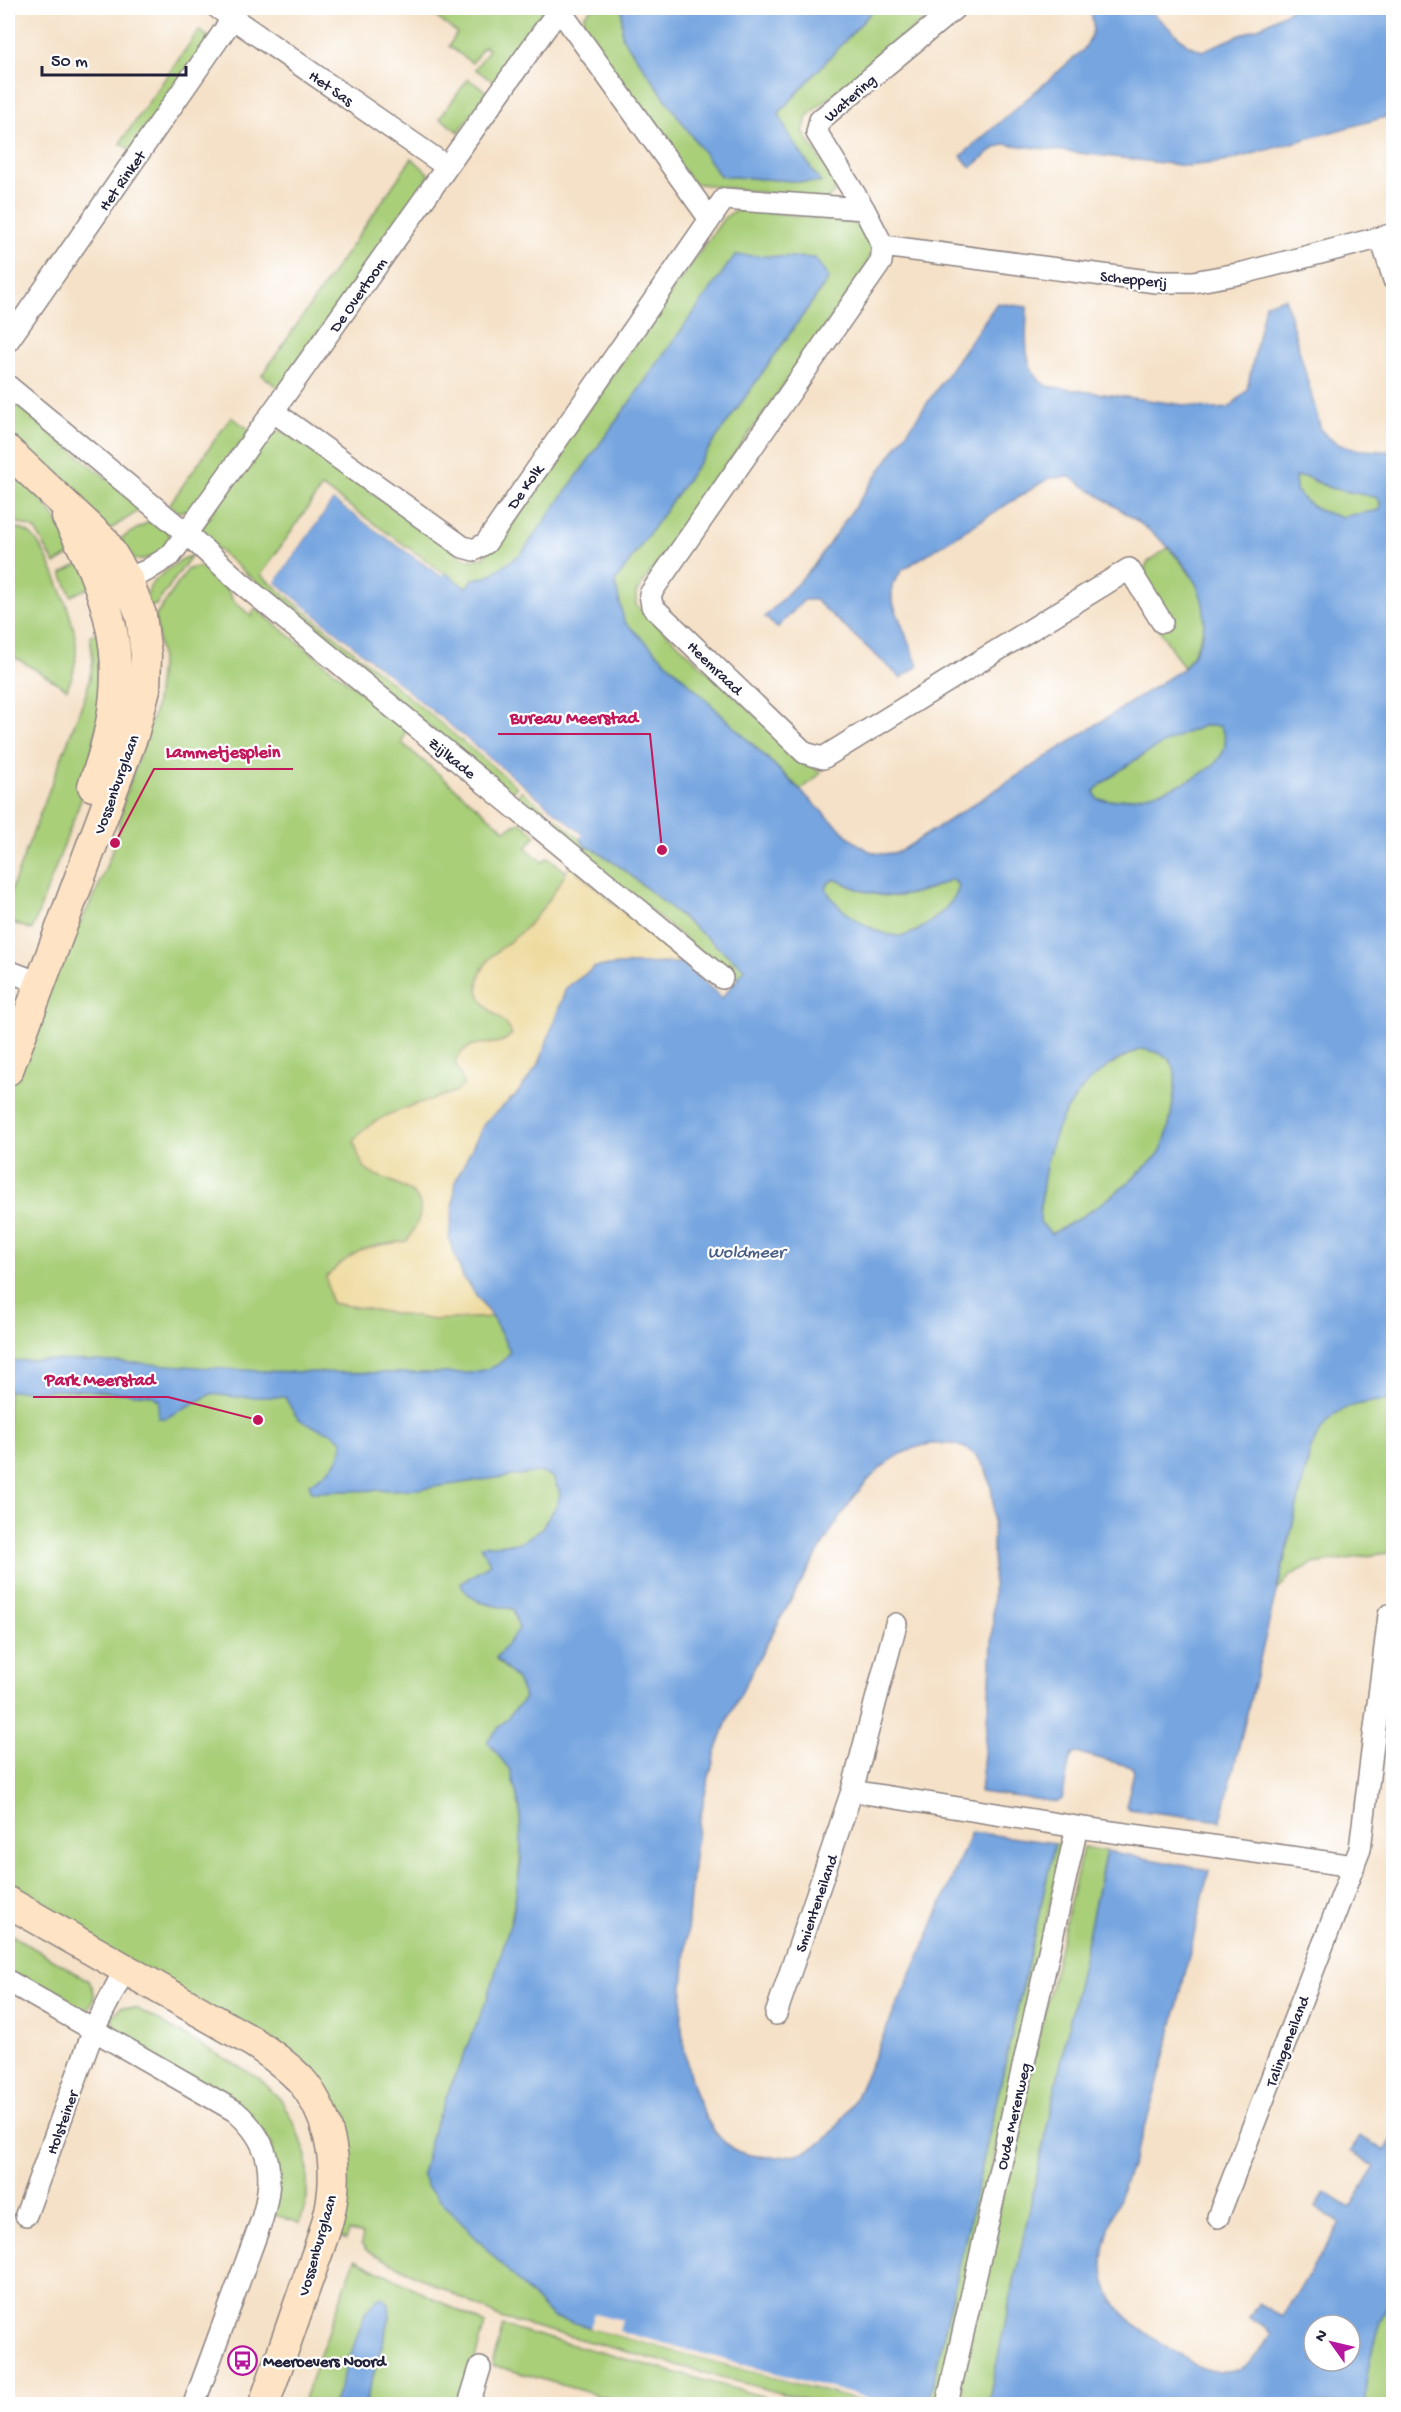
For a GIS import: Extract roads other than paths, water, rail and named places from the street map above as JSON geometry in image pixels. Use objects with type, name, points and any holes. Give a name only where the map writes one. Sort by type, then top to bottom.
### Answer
[{"type":"street","points":[[560,8],[709,218]]},
{"type":"street","name":"De Overtoom","points":[[125,580],[171,555],[187,534],[560,8]]},
{"type":"street","name":"Watering","points":[[864,209],[817,134],[820,120],[955,8]]},
{"type":"street","name":"Het Sas","points":[[226,13],[446,166]]},
{"type":"street","name":"Het Rinket","points":[[8,341],[226,13]]},
{"type":"street","name":"De Kolk","points":[[274,412],[463,547],[474,550],[486,543],[724,199],[864,209]]},
{"type":"street","points":[[864,209],[883,246]]},
{"type":"street","name":"Schepperij","points":[[883,246],[1156,282],[1193,282],[1243,273],[1387,236],[1394,280]]},
{"type":"street","name":"Heemraad","points":[[883,246],[881,262],[650,594],[652,606],[805,753],[823,758],[1129,569],[1162,622]]},
{"type":"street","points":[[8,386],[187,534]]},
{"type":"street","name":"Vossenburglaan","points":[[8,452],[104,540],[141,615],[146,655],[145,688],[139,717],[8,1014]]},
{"type":"street","name":"Zijlkade","points":[[187,534],[240,582],[722,978]]},
{"type":"street","name":"Vossenburglaan","points":[[8,1070],[23,977]]},
{"type":"street","name":"Talingeneiland","points":[[1218,2217],[1360,1849],[1389,1615]]},
{"type":"street","name":"Smienteneiland","points":[[776,2014],[852,1791],[896,1624]]},
{"type":"street","points":[[852,1791],[1077,1827],[1354,1866]]},
{"type":"street","name":"Oude Merenweg","points":[[947,2404],[1077,1827]]},
{"type":"street","name":"Vossenburglaan","points":[[8,1902],[268,2076],[291,2100],[300,2115],[314,2157],[313,2202],[308,2223],[244,2404]]},
{"type":"street","name":"Vossenburglaan","points":[[8,1926],[253,2042],[285,2065],[301,2081],[317,2106],[328,2134],[335,2173],[332,2202],[322,2238],[264,2404]]},
{"type":"street","points":[[94,2029],[120,1979]]},
{"type":"street","points":[[8,1981],[235,2111],[248,2122],[267,2155],[271,2178],[267,2204],[194,2404]]},
{"type":"street","name":"Holsteiner","points":[[26,2215],[94,2029]]},
{"type":"street","points":[[469,2404],[480,2368]]},
{"type":"water","points":[[624,8],[875,8],[779,113],[788,134],[821,183],[720,176],[622,37],[622,10]]},
{"type":"water","points":[[1089,8],[1147,8],[1188,45],[1202,51],[1260,27],[1294,8],[1393,8],[1393,115],[1223,162],[1187,166],[1005,144],[992,150],[971,168],[961,156],[1084,49],[1093,29]]},
{"type":"water","name":"Woldmeer","points":[[735,255],[815,258],[829,278],[615,582],[624,621],[831,820],[862,847],[879,854],[889,854],[901,851],[1184,668],[1198,647],[1203,632],[1203,606],[1195,582],[1180,560],[1138,522],[1070,477],[1049,478],[902,570],[892,585],[892,600],[918,666],[901,678],[815,600],[804,600],[777,628],[765,617],[812,568],[997,303],[1027,307],[1026,340],[1029,360],[1032,370],[1046,386],[1213,409],[1229,408],[1247,390],[1265,304],[1285,298],[1321,430],[1329,438],[1345,447],[1393,452],[1393,1399],[1343,1409],[1326,1422],[1311,1448],[1221,1821],[1129,1809],[1126,1806],[1134,1772],[1132,1767],[1079,1753],[1073,1754],[1070,1759],[1062,1799],[1058,1802],[980,1792],[989,1702],[994,1518],[990,1485],[983,1465],[973,1453],[953,1444],[931,1444],[897,1456],[868,1480],[845,1510],[768,1641],[726,1724],[716,1751],[702,1806],[690,1891],[682,2009],[686,2060],[696,2095],[711,2126],[733,2149],[752,2155],[772,2157],[802,2153],[822,2142],[839,2124],[855,2099],[929,1934],[971,1832],[1055,1843],[928,2404],[874,2404],[552,2317],[428,2188],[422,2174],[434,2126],[488,1997],[513,1914],[521,1861],[520,1808],[510,1770],[487,1741],[525,1698],[517,1680],[496,1658],[519,1629],[513,1609],[489,1605],[475,1599],[461,1583],[490,1564],[481,1546],[520,1543],[541,1529],[557,1505],[560,1493],[553,1477],[539,1472],[420,1489],[312,1492],[309,1484],[332,1467],[342,1450],[343,1442],[333,1434],[299,1419],[285,1397],[237,1397],[211,1394],[166,1418],[158,1418],[159,1400],[151,1395],[80,1390],[8,1391],[8,1361],[95,1361],[241,1370],[469,1373],[488,1369],[498,1364],[510,1351],[492,1317],[463,1277],[449,1239],[456,1180],[485,1122],[517,1094],[539,1064],[566,988],[595,967],[682,963],[722,998],[745,969],[623,869],[594,849],[586,847],[580,838],[582,834],[275,582],[333,500],[441,576],[444,572],[466,588],[473,579],[487,577],[521,554]],"holes":[[[1295,477],[1307,477],[1330,488],[1376,497],[1380,502],[1380,510],[1340,517],[1318,510],[1304,500],[1296,490]],[[1203,726],[1220,726],[1225,737],[1222,753],[1212,766],[1195,777],[1152,794],[1111,800],[1097,799],[1094,791],[1106,780],[1164,743]],[[835,879],[866,892],[894,896],[921,892],[952,879],[959,886],[951,902],[934,919],[915,931],[897,936],[877,931],[856,920],[831,896],[826,888],[829,882]],[[1141,1049],[1164,1055],[1172,1063],[1175,1087],[1167,1135],[1160,1153],[1123,1187],[1077,1220],[1051,1234],[1040,1222],[1046,1166],[1053,1141],[1062,1118],[1076,1097],[1093,1078],[1115,1062]]]},
{"type":"water","points":[[1106,1851],[1209,1870],[1157,2086],[1107,2237],[1103,2264],[1108,2291],[1114,2303],[1134,2324],[1197,2366],[1223,2372],[1242,2368],[1257,2354],[1272,2333],[1249,2317],[1258,2303],[1282,2317],[1340,2224],[1316,2207],[1325,2192],[1350,2208],[1375,2167],[1351,2151],[1360,2136],[1385,2151],[1393,2137],[1393,2295],[1377,2332],[1367,2379],[1365,2404],[988,2404]]},
{"type":"water","points":[[381,2297],[389,2303],[390,2317],[365,2404],[334,2404],[365,2313]]},
{"type":"place","name":"Lammetjesplein","points":[[115,843]]},
{"type":"place","name":"Bureau Meerstad","points":[[662,850]]},
{"type":"place","name":"Park Meerstad","points":[[258,1420]]},
{"type":"place","name":"Meeroevers Noord","points":[[242,2360]]}]
